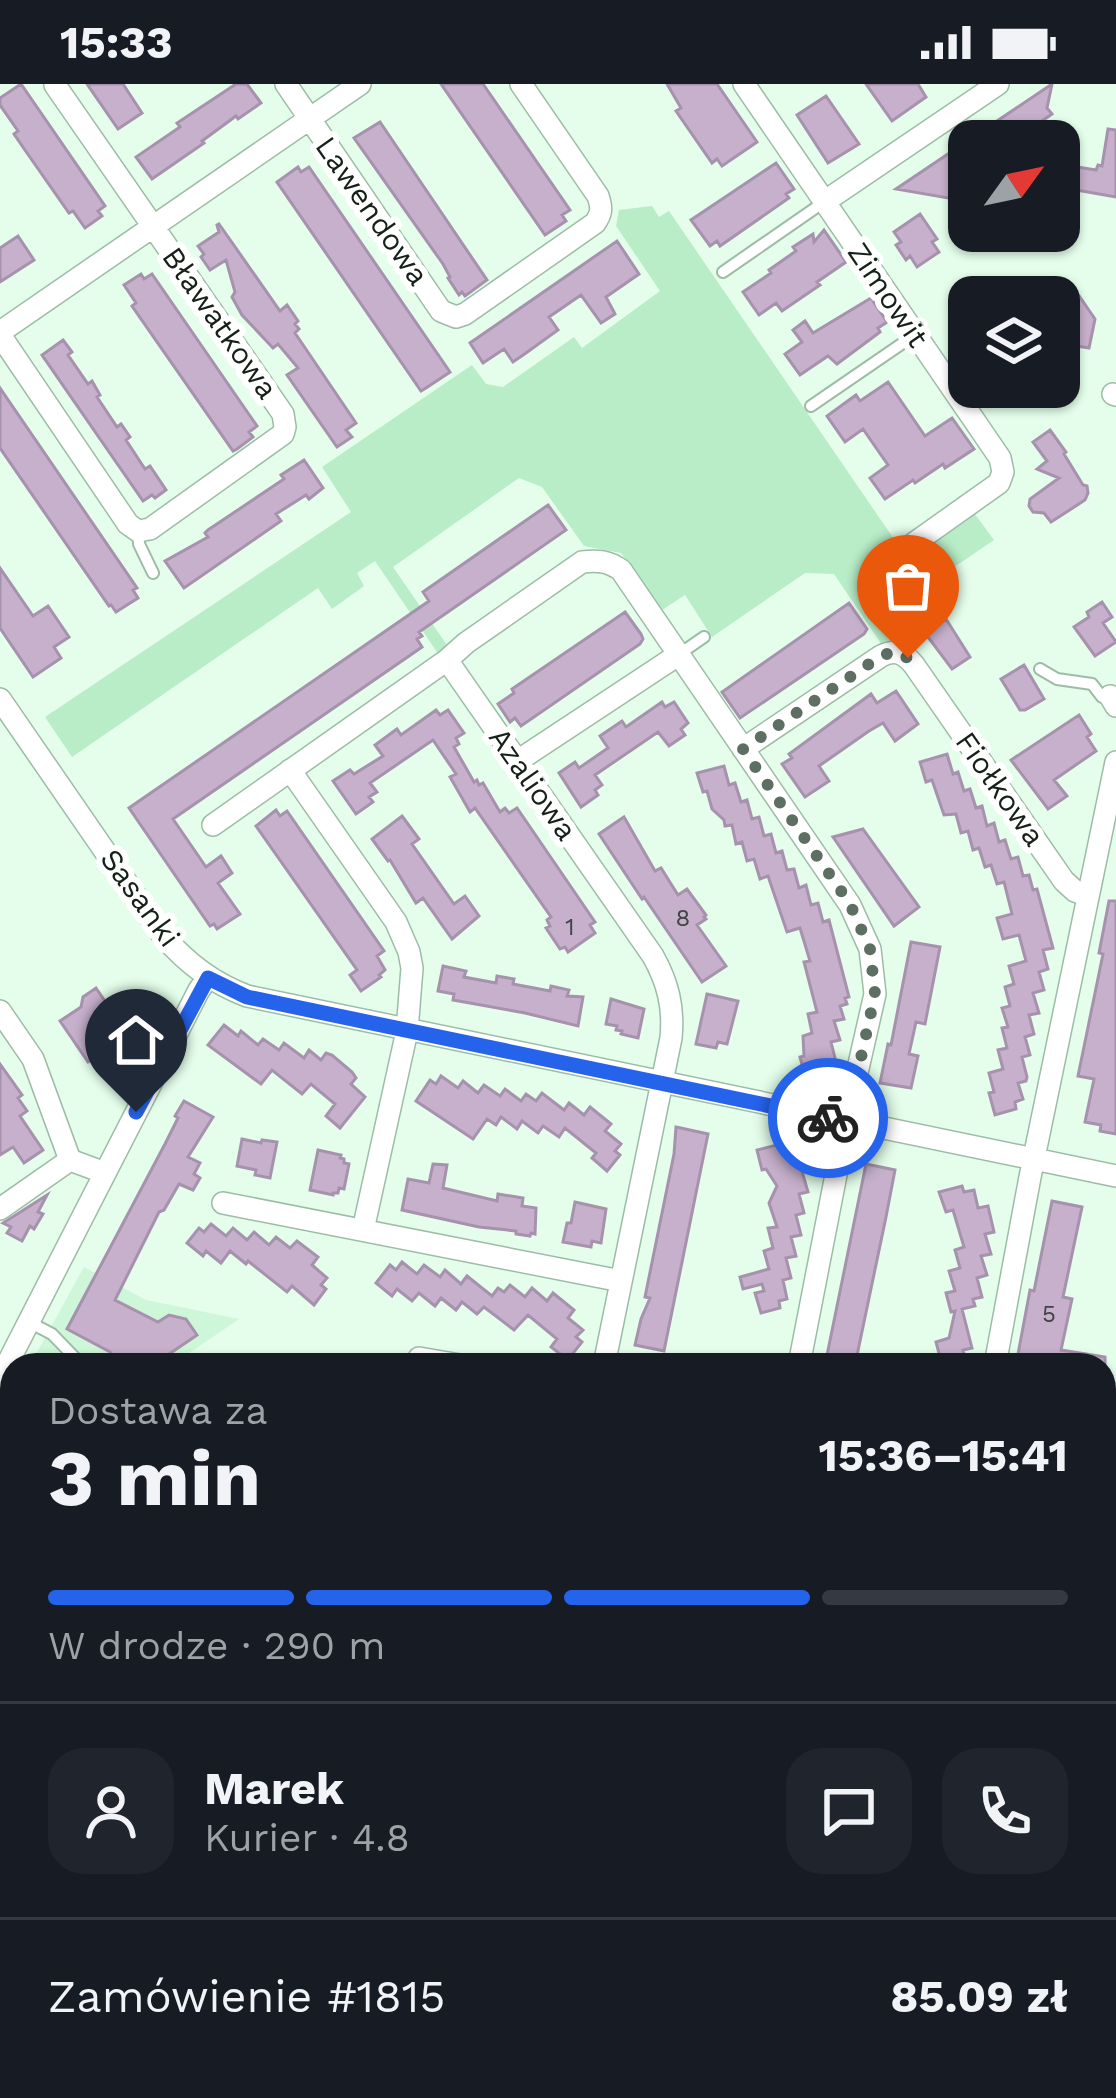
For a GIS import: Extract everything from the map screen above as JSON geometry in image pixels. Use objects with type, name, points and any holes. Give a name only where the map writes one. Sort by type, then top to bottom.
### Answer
[{"type":"street","points":[[286,84],[309,119]]},
{"type":"street","points":[[138,531],[128,524],[0,334],[360,84]]},
{"type":"street","name":"Lawendowa","points":[[309,119],[441,311],[456,317],[601,215],[598,196],[521,84]]},
{"type":"street","name":"Zimowit","points":[[744,84],[1000,458],[999,483],[913,544]]},
{"type":"street","points":[[955,84],[968,104]]},
{"type":"street","points":[[824,202],[998,84]]},
{"type":"street","points":[[56,86],[153,226]]},
{"type":"street","name":"Bławatkowa","points":[[138,531],[150,529],[279,440],[286,428],[283,413],[153,226]]},
{"type":"street","points":[[213,825],[582,562],[609,562],[621,570],[850,904],[870,949],[875,994],[801,1353]]},
{"type":"street","name":"Fiołkowa","points":[[743,749],[881,656],[902,653],[1064,881],[1088,896]]},
{"type":"street","points":[[516,762],[678,655]]},
{"type":"street","name":"Azaliowa","points":[[446,661],[662,971],[668,989],[673,1021],[606,1353]]},
{"type":"street","name":"Sasanki","points":[[0,699],[164,937],[208,978],[247,997],[1116,1177]]},
{"type":"street","points":[[997,1353],[1116,761]]},
{"type":"street","points":[[290,770],[387,907],[404,937],[412,968],[406,1031],[363,1230]]},
{"type":"street","points":[[13,1353],[208,978]]},
{"type":"street","points":[[0,1011],[33,1059],[70,1160],[105,1174]]},
{"type":"street","points":[[0,1209],[70,1160]]},
{"type":"street","points":[[223,1203],[621,1281]]},
{"type":"lane","points":[[723,272],[824,202]]},
{"type":"lane","points":[[811,406],[916,334]]},
{"type":"lane","points":[[138,531],[153,573]]},
{"type":"lane","points":[[678,655],[704,637]]},
{"type":"lane","points":[[1040,669],[1058,679],[1092,684],[1102,697],[1113,701]]},
{"type":"lane","points":[[29,1321],[52,1334],[70,1353]]},
{"type":"shaded area","points":[[652,206],[659,217],[669,211],[896,542],[904,537],[912,549],[972,510],[994,540],[891,610],[894,640],[882,645],[834,574],[805,573],[712,637],[685,595],[662,610],[621,553],[584,546],[542,487],[519,478],[393,567],[449,648],[439,655],[375,561],[357,573],[364,586],[332,609],[318,588],[72,757],[45,717],[351,512],[322,467],[472,365],[486,384],[503,387],[574,337],[582,348],[660,291],[616,226],[619,210]]},
{"type":"shaded area","points":[[84,1267],[146,1300],[239,1319],[189,1353],[37,1353]]},
{"type":"building","points":[[21,84],[105,206],[98,211],[102,216],[85,228],[27,153],[0,105],[0,98]]},
{"type":"building","points":[[87,84],[123,84],[142,113],[118,129]]},
{"type":"building","points":[[236,84],[247,84],[261,103],[236,116],[152,179],[136,157]]},
{"type":"building","points":[[441,84],[483,84],[570,210],[562,215],[566,221],[545,235]]},
{"type":"building","points":[[667,84],[717,84],[757,142],[722,166],[717,159],[712,163],[676,111],[681,108]]},
{"type":"building","points":[[866,84],[918,84],[926,97],[892,121]]},
{"type":"building","points":[[1052,84],[1047,108],[1052,114],[1043,120],[999,120]]},
{"type":"building","points":[[826,96],[859,144],[828,163],[797,115]]},
{"type":"building","points":[[380,122],[487,280],[465,296],[459,295],[443,264],[354,138]]},
{"type":"building","points":[[1108,129],[1116,130],[1116,197],[1080,191],[1080,167],[1096,170],[1102,166]]},
{"type":"building","points":[[948,154],[948,198],[896,189]]},
{"type":"building","points":[[776,163],[794,189],[786,194],[789,198],[720,246],[717,241],[710,246],[691,220]]},
{"type":"building","points":[[298,167],[301,172],[309,167],[450,372],[421,391],[277,182]]},
{"type":"building","points":[[920,214],[937,239],[932,242],[939,252],[917,267],[896,245],[901,242],[894,232]]},
{"type":"building","points":[[219,224],[280,311],[287,305],[298,321],[295,333],[356,423],[346,430],[352,437],[337,447],[287,375],[298,368],[278,344],[273,348],[242,315],[232,297],[235,292],[226,260],[210,270],[201,257],[204,254],[198,246],[219,232]]},
{"type":"building","points":[[824,230],[846,262],[782,311],[776,303],[759,315],[743,292],[796,251],[793,247],[813,234],[814,242]]},
{"type":"building","points":[[18,236],[34,260],[0,282],[0,248]]},
{"type":"building","points":[[617,241],[639,274],[606,297],[615,314],[601,323],[581,295],[549,317],[558,330],[526,353],[513,362],[504,349],[483,363],[470,343]]},
{"type":"building","points":[[141,274],[144,279],[152,274],[257,426],[249,432],[253,437],[237,449],[233,451],[132,306],[136,303],[124,285]]},
{"type":"building","points":[[1080,297],[1095,319],[1089,348],[1080,346]]},
{"type":"building","points":[[871,298],[887,322],[878,328],[880,332],[837,364],[828,356],[800,375],[785,354],[802,342],[793,330],[805,321],[813,333]]},
{"type":"building","points":[[63,340],[72,352],[68,355],[88,384],[92,381],[117,427],[121,424],[130,437],[126,440],[145,469],[150,466],[166,490],[155,498],[152,495],[143,501],[42,355]]},
{"type":"building","points":[[888,382],[925,436],[952,418],[974,449],[885,499],[870,478],[888,465],[863,429],[845,442],[827,416],[856,395],[860,401]]},
{"type":"building","points":[[0,388],[137,588],[133,590],[138,598],[116,612],[0,448]]},
{"type":"building","points":[[1050,430],[1088,493],[1085,500],[1051,522],[1029,506],[1030,499],[1059,478],[1037,469],[1047,461],[1033,442]]},
{"type":"building","points":[[304,460],[323,488],[276,514],[281,521],[184,588],[165,561],[208,537],[208,530]]},
{"type":"building","points":[[548,505],[566,530],[419,632],[422,647],[173,819],[206,867],[221,856],[232,873],[218,883],[240,914],[217,929],[210,926],[129,808],[429,601],[423,592]]},
{"type":"building","points":[[0,568],[33,616],[48,606],[69,637],[54,647],[61,658],[33,677],[0,628]]},
{"type":"building","points":[[1102,602],[1112,617],[1103,623],[1116,642],[1095,656],[1074,627]]},
{"type":"building","points":[[849,603],[867,629],[864,634],[740,718],[722,692]]},
{"type":"building","points":[[625,612],[641,634],[640,644],[521,726],[515,718],[510,722],[498,704],[514,693],[512,689]]},
{"type":"building","points":[[946,619],[970,657],[952,669],[925,633]]},
{"type":"building","points":[[1024,665],[1044,699],[1020,710],[1001,679]]},
{"type":"building","points":[[896,691],[918,724],[895,741],[883,723],[869,731],[819,766],[829,781],[805,797],[782,764],[792,758],[789,754],[871,694],[877,703]]},
{"type":"building","points":[[662,702],[665,707],[674,702],[688,723],[681,729],[685,735],[669,746],[658,732],[595,775],[602,785],[595,790],[598,795],[581,807],[559,773],[575,762],[579,768],[608,748],[600,736],[622,721],[626,727]]},
{"type":"building","points":[[436,710],[440,715],[448,710],[464,733],[456,738],[459,744],[454,747],[474,782],[483,783],[500,812],[517,808],[595,922],[590,925],[595,933],[568,952],[565,947],[560,949],[546,928],[551,917],[475,808],[470,812],[450,777],[456,774],[433,740],[370,783],[377,792],[369,797],[373,802],[356,814],[333,781],[383,756],[375,745],[397,729],[401,735]]},
{"type":"building","points":[[1079,715],[1096,751],[1054,780],[1067,796],[1048,809],[1011,760]]},
{"type":"building","points":[[947,754],[964,791],[970,789],[976,808],[982,806],[987,826],[994,823],[999,842],[1005,840],[1011,859],[1018,857],[1023,876],[1029,875],[1033,890],[1037,889],[1053,948],[1043,950],[1048,969],[1039,972],[1044,990],[1033,993],[1039,1013],[1029,1015],[1034,1034],[1025,1037],[1030,1055],[1022,1057],[1027,1077],[1018,1083],[1023,1099],[1015,1102],[1016,1109],[995,1115],[989,1073],[1003,1069],[998,1050],[1007,1048],[1002,1008],[1010,1006],[1005,987],[1014,984],[1009,966],[1026,961],[1019,935],[1003,939],[997,918],[1012,914],[1004,882],[997,884],[979,848],[973,850],[968,831],[961,833],[956,814],[944,815],[932,780],[926,782],[920,762]]},
{"type":"building","points":[[724,766],[729,785],[735,783],[741,802],[747,800],[752,819],[759,817],[764,836],[771,834],[787,870],[794,869],[799,888],[806,885],[811,905],[818,903],[823,922],[829,920],[849,997],[840,1006],[844,1019],[834,1021],[840,1040],[831,1042],[836,1062],[827,1064],[829,1070],[805,1076],[800,1057],[804,1056],[803,1036],[812,1033],[808,1014],[817,1012],[800,928],[787,932],[768,876],[760,879],[754,859],[747,861],[742,842],[736,844],[732,825],[725,826],[712,809],[707,791],[703,792],[697,773]]},
{"type":"building","points":[[276,810],[280,816],[287,811],[384,951],[377,956],[385,970],[381,977],[361,991],[350,975],[357,970],[256,826]]},
{"type":"building","points":[[402,816],[419,839],[412,844],[454,904],[465,896],[479,916],[452,939],[423,898],[416,903],[372,839]]},
{"type":"building","points":[[624,817],[655,871],[661,868],[678,895],[687,889],[706,915],[697,925],[726,966],[702,982],[599,834]]},
{"type":"building","points":[[863,829],[919,907],[894,926],[833,837]]},
{"type":"building","points":[[1109,901],[1116,901],[1116,1134],[1085,1122],[1094,1079],[1078,1076]]},
{"type":"building","points":[[911,942],[940,947],[925,1024],[916,1022],[909,1054],[918,1056],[911,1088],[880,1083]]},
{"type":"building","points":[[443,966],[466,971],[464,977],[496,983],[497,976],[514,979],[513,984],[569,990],[567,996],[583,997],[578,1026],[453,1000],[454,994],[438,991]]},
{"type":"building","points":[[96,988],[122,1026],[103,1046],[105,1050],[88,1062],[60,1021],[81,1007],[83,997]]},
{"type":"building","points":[[707,994],[738,1001],[727,1044],[718,1042],[716,1048],[696,1044]]},
{"type":"building","points":[[611,999],[644,1009],[638,1038],[606,1024]]},
{"type":"building","points":[[224,1025],[258,1045],[263,1039],[279,1050],[284,1043],[304,1058],[309,1050],[321,1060],[326,1053],[332,1055],[352,1072],[356,1078],[351,1084],[365,1097],[340,1128],[326,1116],[335,1104],[311,1084],[302,1094],[272,1070],[261,1084],[208,1045]]},
{"type":"building","points":[[0,1064],[22,1095],[18,1098],[27,1111],[20,1116],[43,1150],[24,1163],[13,1147],[0,1155]]},
{"type":"building","points":[[441,1076],[458,1088],[463,1081],[478,1093],[484,1085],[500,1096],[505,1089],[521,1101],[526,1094],[536,1101],[542,1093],[564,1110],[569,1103],[584,1115],[590,1107],[611,1124],[605,1131],[621,1144],[615,1151],[620,1155],[607,1171],[592,1158],[596,1153],[565,1128],[559,1137],[543,1126],[538,1133],[522,1121],[517,1129],[501,1117],[496,1125],[487,1119],[473,1139],[416,1101],[430,1080],[436,1084]]},
{"type":"building","points":[[184,1101],[213,1117],[188,1157],[200,1163],[194,1174],[200,1178],[193,1190],[179,1184],[159,1212],[115,1300],[158,1322],[169,1315],[186,1319],[197,1335],[171,1353],[111,1353],[67,1329],[165,1144]]},
{"type":"building","points":[[676,1127],[708,1134],[664,1351],[635,1345],[650,1298],[645,1297]]},
{"type":"building","points":[[242,1139],[277,1142],[270,1178],[237,1166]]},
{"type":"building","points":[[781,1144],[791,1163],[799,1161],[808,1192],[799,1194],[804,1213],[796,1215],[801,1235],[791,1237],[796,1256],[786,1258],[791,1278],[783,1280],[787,1299],[779,1301],[780,1308],[761,1313],[755,1293],[764,1291],[762,1284],[743,1289],[740,1277],[769,1269],[764,1251],[773,1248],[768,1228],[777,1227],[769,1203],[777,1186],[766,1169],[762,1170],[757,1150]]},
{"type":"building","points":[[318,1150],[341,1155],[349,1164],[344,1189],[333,1195],[310,1190]]},
{"type":"building","points":[[433,1164],[447,1165],[443,1188],[497,1201],[498,1194],[523,1198],[522,1206],[536,1208],[535,1234],[402,1210],[408,1179],[429,1183]]},
{"type":"building","points":[[866,1164],[895,1170],[858,1353],[827,1353]]},
{"type":"building","points":[[962,1186],[964,1192],[974,1190],[978,1208],[988,1206],[994,1232],[985,1234],[991,1254],[981,1256],[987,1275],[977,1278],[982,1297],[973,1299],[975,1306],[962,1309],[972,1348],[964,1353],[939,1353],[936,1342],[949,1338],[955,1311],[951,1312],[946,1293],[955,1291],[949,1271],[960,1268],[955,1250],[964,1247],[953,1210],[946,1212],[939,1192]]},
{"type":"building","points":[[47,1195],[38,1212],[43,1214],[22,1241],[7,1233],[11,1227],[3,1223]]},
{"type":"building","points":[[1052,1201],[1082,1207],[1063,1297],[1072,1299],[1061,1350],[1080,1353],[1018,1353],[1030,1290],[1034,1291]]},
{"type":"building","points":[[575,1202],[606,1209],[601,1243],[592,1241],[591,1247],[563,1242]]},
{"type":"building","points":[[211,1224],[226,1236],[233,1228],[247,1240],[254,1232],[269,1245],[276,1237],[290,1248],[297,1241],[318,1257],[312,1265],[327,1278],[321,1285],[326,1289],[314,1305],[292,1286],[287,1292],[230,1251],[221,1263],[206,1251],[203,1256],[187,1243],[199,1228],[204,1232]]},
{"type":"building","points":[[402,1262],[417,1274],[424,1265],[440,1277],[445,1270],[461,1284],[467,1276],[492,1296],[498,1288],[504,1292],[510,1285],[525,1297],[532,1288],[547,1301],[553,1293],[574,1310],[568,1318],[583,1330],[576,1337],[582,1342],[573,1353],[559,1353],[551,1347],[557,1339],[528,1315],[514,1330],[484,1307],[477,1314],[462,1302],[456,1310],[441,1298],[435,1306],[419,1293],[412,1301],[397,1289],[392,1296],[376,1283],[390,1265],[396,1270]]},
{"type":"way so far","points":[[828,1118],[847,1121],[875,994],[870,949],[850,904],[743,749],[887,652],[908,658]]},
{"type":"route","points":[[136,1112],[208,978],[247,997],[828,1118]]}]
